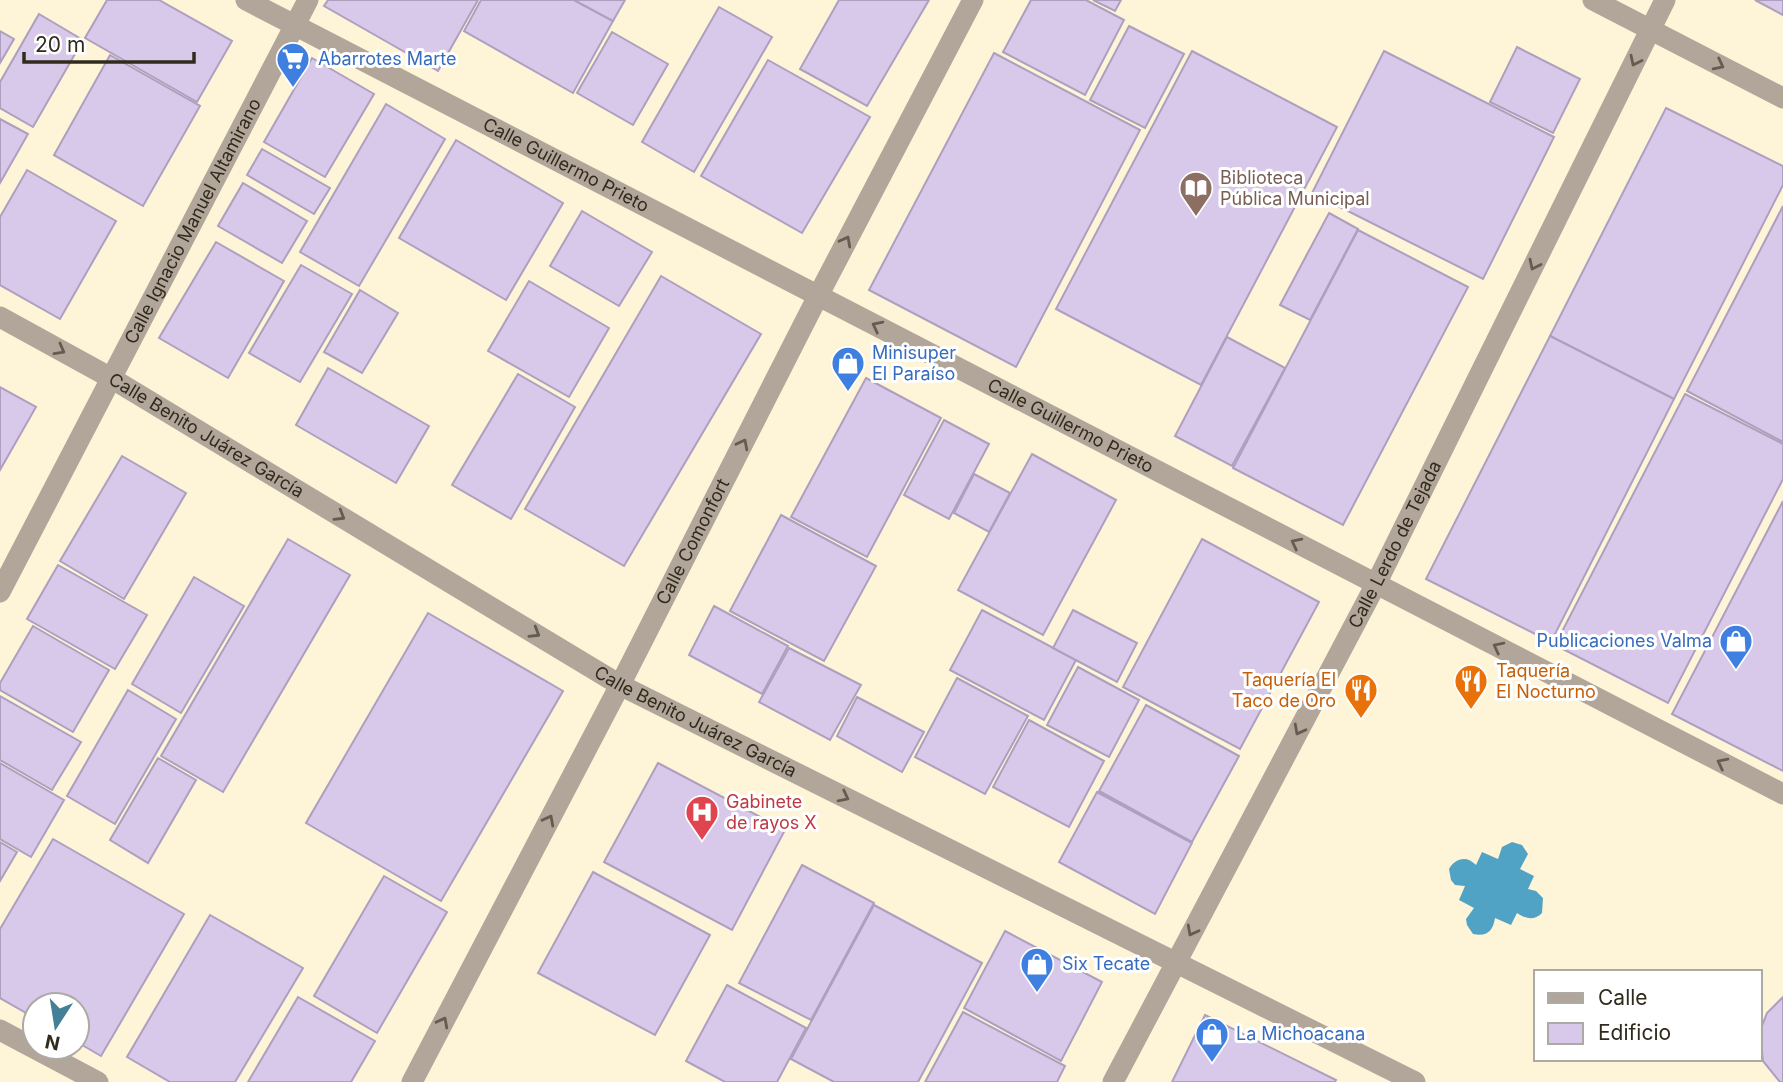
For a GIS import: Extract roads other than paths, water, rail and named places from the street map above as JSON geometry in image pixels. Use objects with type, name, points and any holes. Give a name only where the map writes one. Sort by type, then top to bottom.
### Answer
[{"type":"street","name":"Calle Guillermo Prieto","points":[[246,0],[1783,794]]},
{"type":"street","name":"Calle Ignacio Manuel Altamirano","points":[[0,592],[308,0]]},
{"type":"street","name":"Calle Comonfort","points":[[411,1082],[620,685],[818,296],[973,0]]},
{"type":"street","points":[[1593,0],[1783,98]]},
{"type":"street","name":"Calle Lerdo de Tejada","points":[[1113,1082],[1376,584],[1665,0]]},
{"type":"street","name":"Calle Benito Juárez García","points":[[0,317],[111,378],[620,685],[1415,1082]]},
{"type":"street","points":[[0,1030],[98,1082]]},
{"type":"water","points":[[1512,842],[1522,845],[1528,854],[1520,869],[1534,876],[1528,889],[1536,891],[1543,898],[1542,913],[1530,918],[1517,913],[1511,925],[1495,918],[1488,932],[1482,935],[1473,934],[1466,919],[1474,908],[1459,900],[1465,886],[1455,885],[1449,869],[1454,862],[1461,859],[1476,865],[1482,852],[1498,859],[1502,847]]},
{"type":"place","name":"Abarrotes Marte","points":[[293,89]]},
{"type":"place","name":"Biblioteca Pública Municipal","points":[[1196,218]]},
{"type":"place","name":"Minisuper El Paraíso","points":[[848,393]]},
{"type":"place","name":"Publicaciones Valma","points":[[1736,671]]},
{"type":"place","name":"Taquería El Nocturno","points":[[1471,711]]},
{"type":"place","name":"Taquería El Taco de Oro","points":[[1361,720]]},
{"type":"place","name":"Gabinete de rayos X","points":[[702,842]]},
{"type":"place","name":"Six Tecate","points":[[1037,994]]},
{"type":"place","name":"La Michoacana","points":[[1212,1064]]}]
